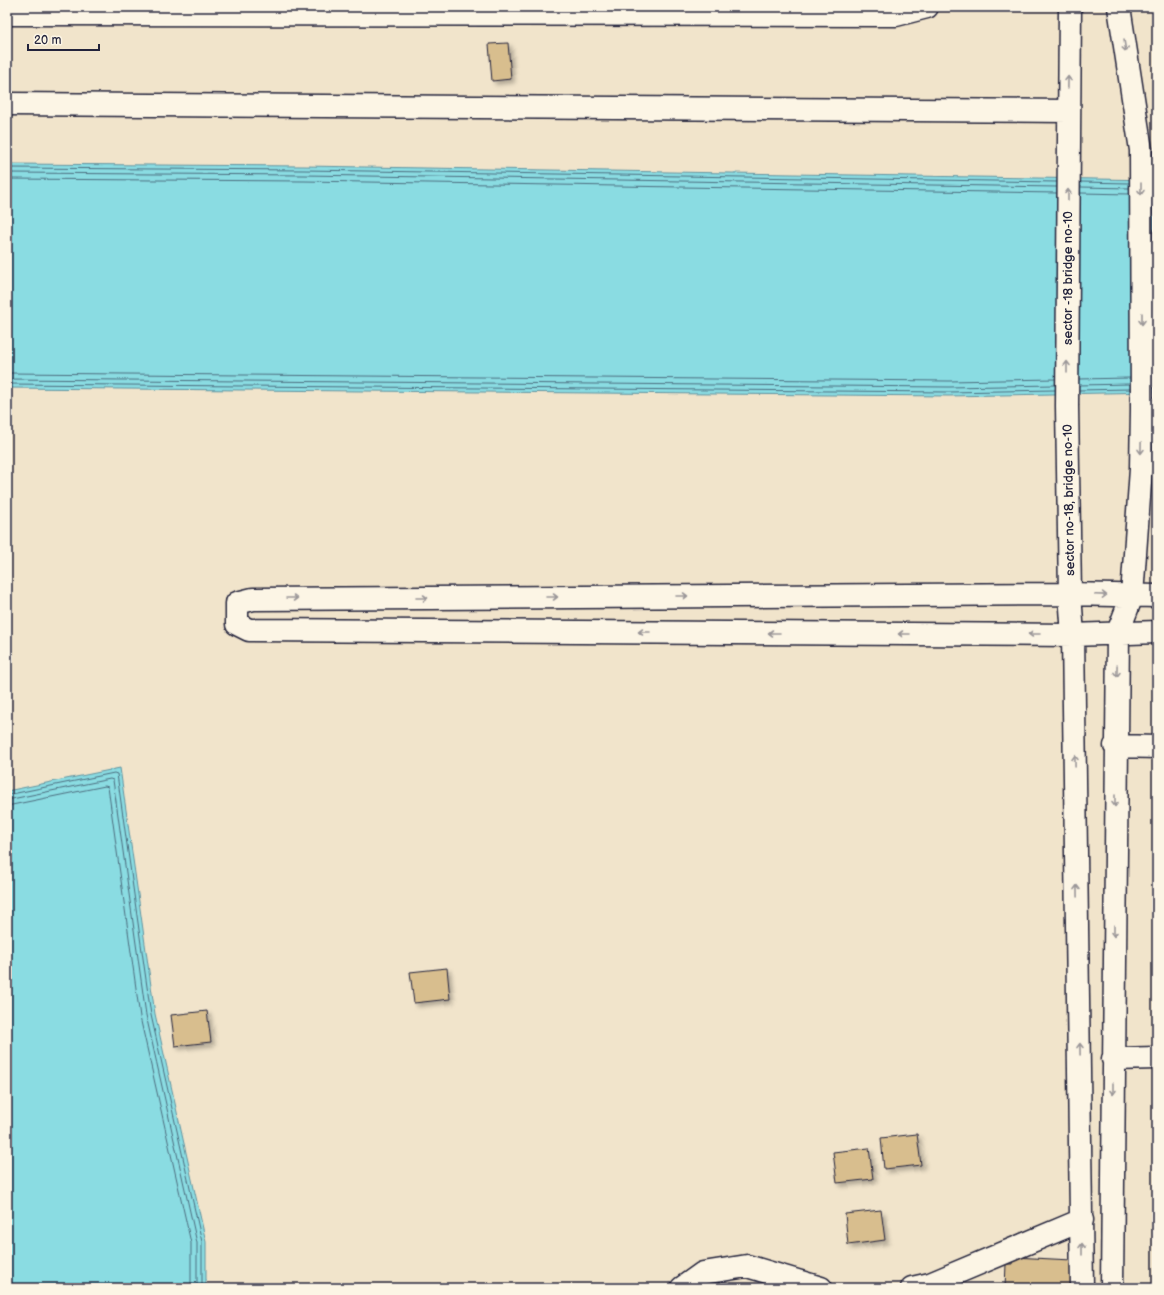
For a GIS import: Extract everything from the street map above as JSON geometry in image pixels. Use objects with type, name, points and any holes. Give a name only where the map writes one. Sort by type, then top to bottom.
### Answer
[{"type":"street","points":[[7,14],[382,11],[896,15],[927,7]]},
{"type":"street","name":"sector -18 bridge no-10","points":[[1067,406],[1068,111],[1070,7]]},
{"type":"street","points":[[1112,1288],[1115,746],[1118,632],[1132,596],[1149,469],[1142,409],[1141,150],[1119,7]]},
{"type":"street","points":[[7,104],[1068,111]]},
{"type":"street","name":"sector no-18, bridge no-10","points":[[1067,406],[1070,594],[1073,635],[1082,1288]]},
{"type":"street","points":[[1157,596],[1070,594],[253,599],[237,604],[237,624],[249,630],[1073,635],[1118,632],[1157,632]]},
{"type":"street","points":[[1115,746],[1157,747]]},
{"type":"street","points":[[1113,1059],[1157,1058]]},
{"type":"street","points":[[912,1288],[930,1284],[1082,1220]]},
{"type":"street","points":[[682,1288],[703,1273],[747,1266],[820,1288]]},
{"type":"water","points":[[7,164],[304,166],[1157,180],[1157,392],[949,396],[7,388]]},
{"type":"water","points":[[120,768],[155,1014],[206,1242],[206,1288],[7,1288],[7,791]]},
{"type":"building","points":[[508,43],[511,79],[492,81],[489,44]]},
{"type":"building","points":[[447,968],[450,999],[414,1003],[410,972]]},
{"type":"building","points":[[207,1011],[211,1042],[175,1046],[171,1015]]},
{"type":"building","points":[[917,1134],[921,1165],[884,1169],[881,1138]]},
{"type":"building","points":[[869,1148],[873,1179],[837,1183],[833,1152]]},
{"type":"building","points":[[881,1210],[885,1240],[848,1245],[845,1214]]},
{"type":"building","points":[[1013,1257],[1072,1260],[1075,1288],[1005,1288],[1006,1264],[1012,1264]]}]
